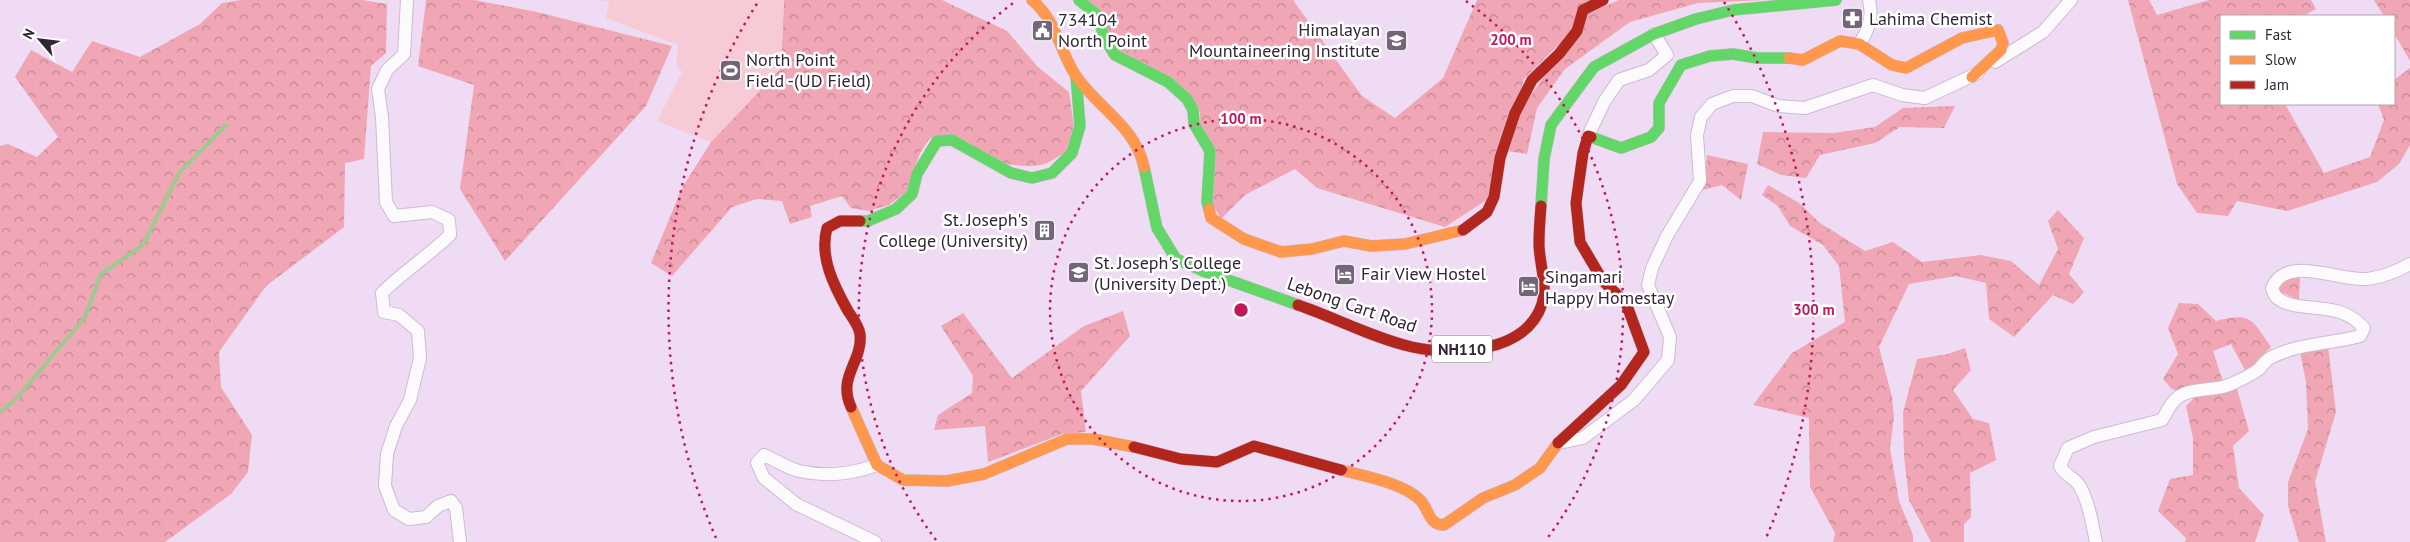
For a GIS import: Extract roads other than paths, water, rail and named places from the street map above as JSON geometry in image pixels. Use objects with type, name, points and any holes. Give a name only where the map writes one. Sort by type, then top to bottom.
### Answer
[{"type":"main road","name":"Lebong Cart Road","points":[[1032,0],[1045,11],[1076,76],[1135,140],[1143,161],[1157,228],[1176,259],[1203,271],[1330,316],[1377,336],[1421,348],[1447,350],[1486,348],[1514,339],[1531,323],[1542,304],[1544,283],[1540,245],[1540,216],[1544,159],[1551,125],[1594,67],[1654,34],[1696,19],[1732,10],[1822,3],[1836,0]]},
{"type":"main road","points":[[1079,0],[1097,15],[1098,28],[1118,58],[1157,75],[1189,100],[1195,113],[1194,124],[1200,131],[1210,151],[1207,202],[1211,218],[1244,239],[1281,252],[1312,249],[1344,241],[1371,246],[1405,244],[1463,230],[1487,212],[1494,197],[1500,158],[1515,113],[1532,80],[1559,54],[1577,31],[1583,10],[1603,0]]},
{"type":"main road","points":[[1076,76],[1080,126],[1072,153],[1052,173],[1032,178],[1011,173],[952,140],[937,142],[917,174],[912,194],[896,209],[868,221],[840,221],[827,228],[823,242],[829,271],[837,292],[860,332],[860,346],[846,380],[847,400],[877,465],[903,480],[947,481],[984,474],[1067,439],[1110,442],[1180,459],[1217,462],[1254,446],[1398,486],[1421,501],[1428,516],[1438,525],[1444,525],[1483,498],[1515,485],[1540,468],[1557,444],[1621,385],[1644,352],[1626,303],[1603,281],[1580,242],[1576,203],[1583,153],[1588,136],[1621,148],[1651,138],[1659,128],[1659,103],[1681,65],[1710,56],[1733,54],[1802,60],[1840,42],[1859,44],[1892,65],[1906,68],[1942,47],[1979,31],[1998,30],[2003,43],[2000,50],[1972,77]]},
{"type":"street","points":[[407,0],[404,54],[387,70],[378,89],[382,117],[386,202],[394,216],[432,212],[449,220],[450,235],[434,250],[402,273],[382,294],[384,312],[399,315],[418,331],[420,358],[410,400],[396,426],[387,454],[385,486],[394,510],[409,519],[426,517],[438,506],[451,501],[456,508],[460,542]]},
{"type":"street","points":[[1859,44],[1864,37],[1872,15],[1869,0]]},
{"type":"street","points":[[1557,444],[1583,438],[1634,400],[1668,360],[1670,337],[1648,285],[1652,268],[1667,236],[1700,181],[1697,135],[1700,117],[1712,104],[1733,96],[1752,96],[1778,106],[1805,108],[1873,85],[1902,95],[1925,98],[1972,77],[2043,32],[2071,0]]},
{"type":"street","points":[[1588,136],[1604,102],[1619,80],[1649,70],[1667,55],[1654,34]]},
{"type":"street","points":[[2096,542],[2091,516],[2079,484],[2063,472],[2060,466],[2068,448],[2094,437],[2162,420],[2175,400],[2196,390],[2217,389],[2229,385],[2258,370],[2269,358],[2314,344],[2329,341],[2338,342],[2360,336],[2364,328],[2355,318],[2326,308],[2290,303],[2277,297],[2272,288],[2276,278],[2288,272],[2313,272],[2365,279],[2400,270],[2410,264]]},
{"type":"street","points":[[875,542],[796,504],[764,478],[757,463],[764,455],[799,471],[831,474],[856,472],[877,465]]},
{"type":"waterway","points":[[0,412],[16,399],[85,317],[101,274],[143,245],[179,173],[226,125]]},
{"type":"place","name":"Lahima Chemist","points":[[1853,19]]},
{"type":"place","name":"734104 North Point","points":[[1042,30]]},
{"type":"place","name":"Himalayan Mountaineering Institute","points":[[1396,40]]},
{"type":"place","name":"North Point Field -(UD Field)","points":[[730,70]]},
{"type":"place","name":"St. Joseph's College (University)","points":[[1044,230]]},
{"type":"place","name":"St. Joseph's College (University Dept.)","points":[[1078,273]]},
{"type":"place","name":"Fair View Hostel","points":[[1345,274]]},
{"type":"place","name":"Singamari Happy Homestay","points":[[1529,287]]}]
